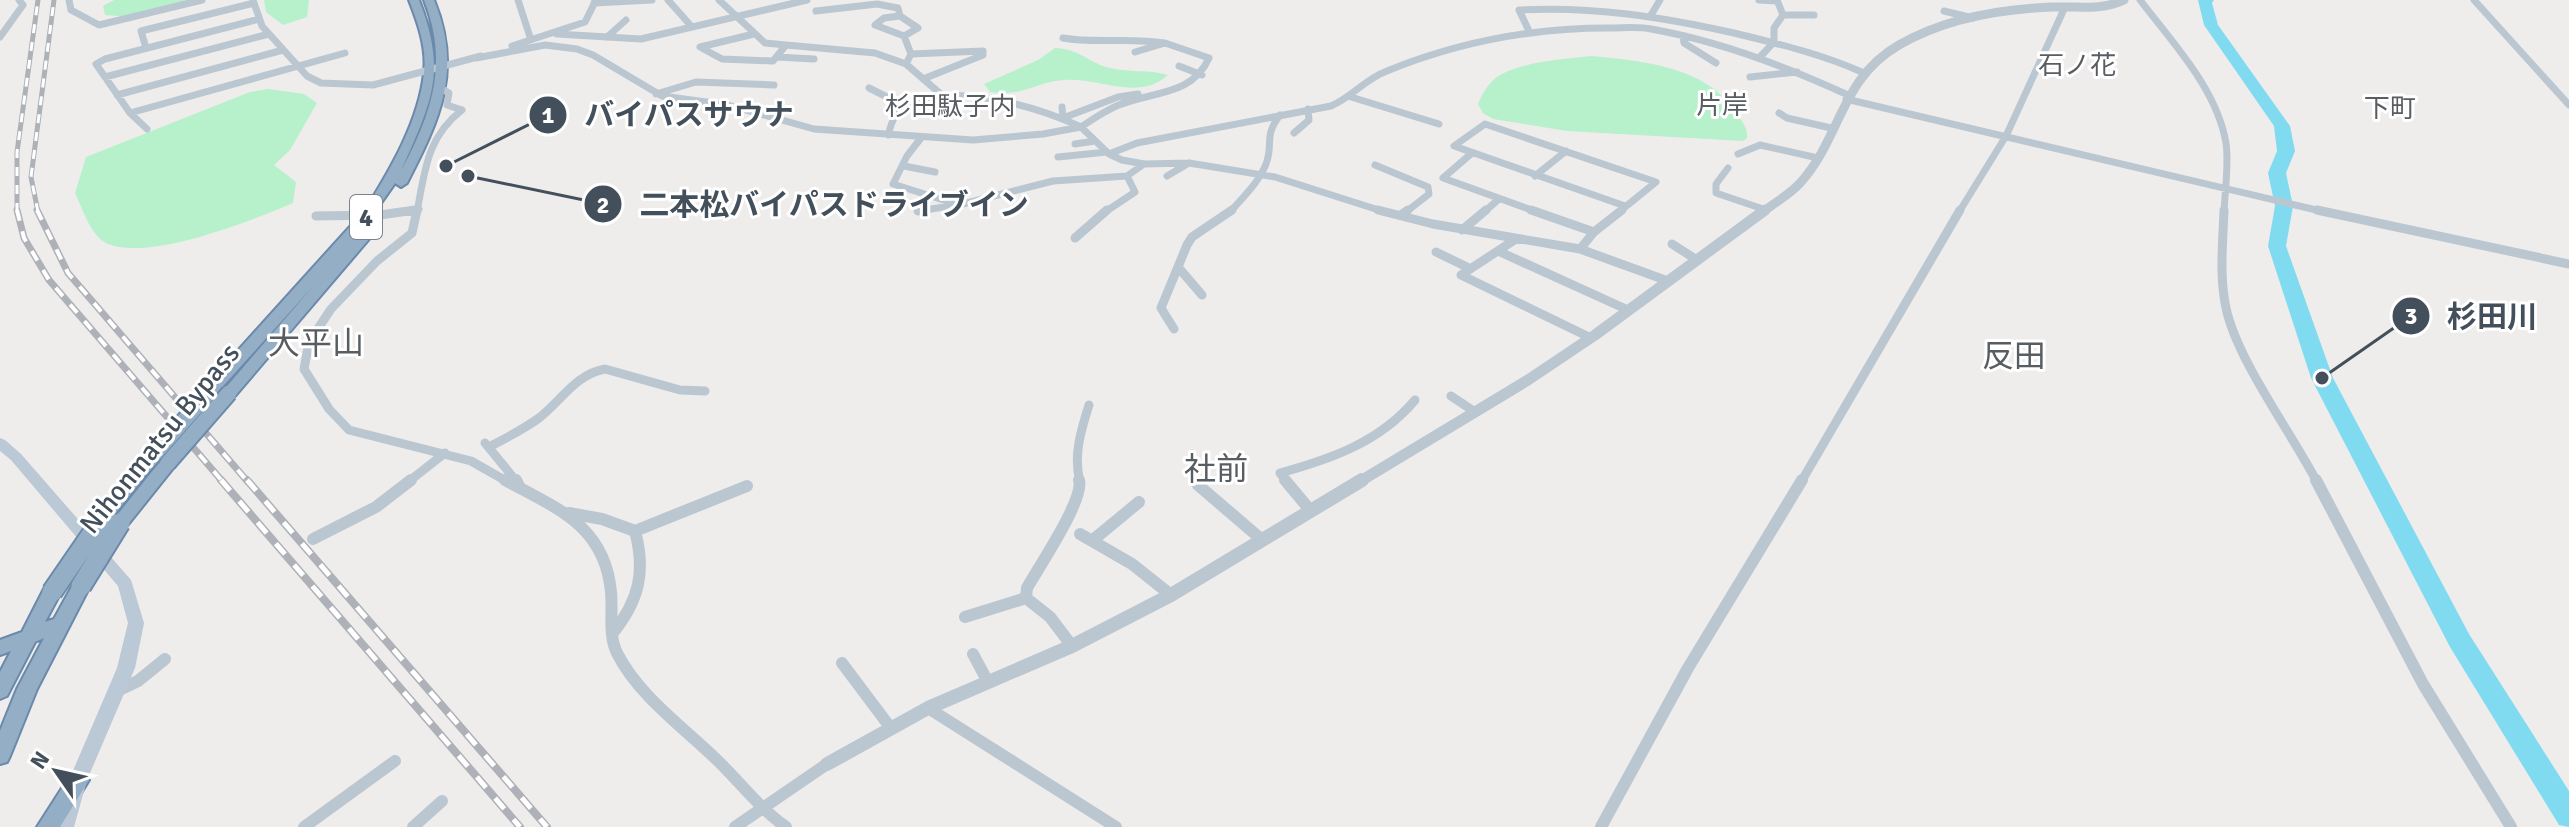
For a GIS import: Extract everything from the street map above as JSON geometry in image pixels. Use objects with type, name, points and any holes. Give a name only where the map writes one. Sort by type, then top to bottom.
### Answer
[{"type":"highway","name":"Nihonmatsu Bypass","points":[[0,691],[52,592],[113,519],[168,463],[345,261],[428,131],[439,87],[437,69],[414,0]]},
{"type":"highway","name":"Nihonmatsu Bypass","points":[[0,756],[27,689],[113,519],[143,467],[374,215],[406,147],[444,50],[429,0]]},
{"type":"highway","points":[[0,648],[61,624]]},
{"type":"highway","points":[[48,827],[78,780]]},
{"type":"main road","points":[[0,443],[16,457],[125,584],[136,623],[126,668],[78,780],[65,827]]},
{"type":"street","points":[[0,37],[23,5],[19,0]]},
{"type":"street","points":[[69,0],[71,10],[99,25],[108,25],[202,0]]},
{"type":"street","points":[[518,0],[531,40]]},
{"type":"street","points":[[146,48],[141,31],[254,1],[259,19],[269,34],[312,80],[363,86],[437,69],[555,33],[585,22],[595,2],[652,0]]},
{"type":"street","points":[[668,0],[692,27]]},
{"type":"street","points":[[719,0],[765,43],[875,53],[906,64],[943,96]]},
{"type":"street","points":[[770,0],[778,7]]},
{"type":"street","points":[[555,33],[641,39],[807,0]]},
{"type":"street","points":[[1641,28],[1660,0]]},
{"type":"street","points":[[1759,0],[1777,0],[1783,15]]},
{"type":"street","points":[[735,827],[827,764],[890,727],[988,682],[1020,661],[1072,646],[1171,595],[1475,412],[1591,338],[1800,184],[1818,158],[1847,97],[1864,73],[1882,56],[1913,38],[1978,19],[2065,7],[2104,7],[2124,0]]},
{"type":"street","points":[[2140,0],[2212,100],[2226,144],[2229,189],[2222,280],[2226,310],[2242,350],[2313,474],[2423,684],[2511,827]]},
{"type":"street","points":[[2474,0],[2569,105]]},
{"type":"street","points":[[816,11],[877,4],[898,8],[900,16]]},
{"type":"street","points":[[1529,31],[1519,10],[1569,6],[1649,14],[1816,51],[1864,73]]},
{"type":"street","points":[[1601,827],[1688,668],[1836,423],[1935,250],[2006,136],[2065,7]]},
{"type":"street","points":[[1944,11],[1978,19]]},
{"type":"street","points":[[1783,15],[1814,15]]},
{"type":"street","points":[[1761,60],[1774,42],[1774,28],[1783,15]]},
{"type":"street","points":[[904,36],[918,28],[900,16],[884,18],[875,25],[904,36],[911,54],[906,64]]},
{"type":"street","points":[[147,129],[130,113],[96,64],[105,59],[259,19]]},
{"type":"street","points":[[607,37],[626,20]]},
{"type":"street","points":[[1058,157],[1108,153],[1137,143],[1331,106],[1351,97],[1354,91],[1386,71],[1479,42],[1529,31],[1641,28],[1683,36],[1797,72],[1847,97],[2331,213],[2569,264]]},
{"type":"street","points":[[105,77],[269,34]]},
{"type":"street","points":[[754,34],[700,47],[722,59],[773,61],[786,45]]},
{"type":"street","points":[[1683,36],[1684,43],[1716,63]]},
{"type":"street","points":[[476,58],[545,45],[577,49],[593,55],[656,94],[743,108],[814,129],[973,140],[1023,137],[1081,127],[1119,105],[1187,86],[1202,75],[1209,58],[1165,43],[1133,38],[1085,42],[1063,38]]},
{"type":"street","points":[[1135,52],[1165,43]]},
{"type":"street","points":[[117,95],[283,50]]},
{"type":"street","points":[[911,54],[983,51],[983,55],[973,60],[923,79]]},
{"type":"street","points":[[130,113],[345,53]]},
{"type":"street","points":[[777,57],[814,59]]},
{"type":"street","points":[[1179,66],[1202,75]]},
{"type":"street","points":[[1750,77],[1797,72]]},
{"type":"street","points":[[656,94],[696,82],[774,85]]},
{"type":"street","points":[[439,87],[449,93],[447,105],[462,110],[443,125],[427,162],[412,233],[343,294],[309,342],[304,369],[329,409],[349,430],[471,461],[563,512],[596,540],[607,565],[612,634],[618,654],[657,702],[762,809],[786,827]]},
{"type":"street","points":[[869,88],[905,106]]},
{"type":"street","points":[[1063,118],[1118,97],[1156,94]]},
{"type":"street","points":[[888,135],[892,122],[905,106],[943,96],[986,99],[1063,118],[1081,127],[1108,153],[1122,160],[1144,164],[1189,163],[1300,183],[1364,206],[1462,230],[1580,249],[1668,281]]},
{"type":"street","points":[[1351,97],[1439,124]]},
{"type":"street","points":[[1083,98],[1091,106]]},
{"type":"street","points":[[1062,107],[1063,118]]},
{"type":"street","points":[[1294,133],[1309,120],[1308,109]]},
{"type":"street","points":[[1779,113],[1787,118],[1831,128]]},
{"type":"street","points":[[1174,329],[1161,308],[1192,237],[1224,218],[1261,175],[1268,160],[1269,129],[1280,114]]},
{"type":"street","points":[[1580,249],[1594,232],[1656,182],[1485,124],[1454,146],[1625,206]]},
{"type":"street","points":[[921,138],[907,156],[893,184],[959,205]]},
{"type":"street","points":[[1075,144],[1095,141]]},
{"type":"street","points":[[1738,154],[1760,145],[1818,158]]},
{"type":"street","points":[[1535,176],[1566,151]]},
{"type":"street","points":[[1472,153],[1443,178],[1594,232]]},
{"type":"street","points":[[1167,176],[1189,163]]},
{"type":"street","points":[[918,211],[959,205],[1053,181],[1127,176],[1144,164]]},
{"type":"street","points":[[1375,165],[1428,187],[1429,194],[1401,215]]},
{"type":"street","points":[[904,166],[935,172]]},
{"type":"street","points":[[1728,168],[1716,184],[1716,193],[1766,210]]},
{"type":"street","points":[[1075,238],[1115,203],[1135,192],[1127,176]]},
{"type":"street","points":[[1462,230],[1499,199]]},
{"type":"street","points":[[316,216],[374,215],[419,209]]},
{"type":"street","points":[[1516,239],[1461,275],[1591,338]]},
{"type":"street","points":[[1672,244],[1697,260]]},
{"type":"street","points":[[1498,251],[1628,310]]},
{"type":"street","points":[[1436,252],[1469,268]]},
{"type":"street","points":[[1178,267],[1202,295]]},
{"type":"street","points":[[520,488],[514,475],[487,445],[529,424],[554,406],[569,388],[597,370],[605,369],[680,390],[705,391]]},
{"type":"street","points":[[1451,396],[1475,412]]},
{"type":"street","points":[[1310,510],[1280,473],[1320,463],[1357,447],[1395,420],[1415,400]]},
{"type":"street","points":[[1026,598],[1027,588],[1081,486],[1077,471],[1079,435],[1089,405]]},
{"type":"street","points":[[313,539],[376,507],[445,453]]},
{"type":"street","points":[[1198,485],[1261,539]]},
{"type":"street","points":[[563,512],[602,519],[635,531],[747,486]]},
{"type":"street","points":[[1093,540],[1139,502]]},
{"type":"street","points":[[612,634],[631,612],[638,593],[642,570],[635,531]]},
{"type":"street","points":[[1080,534],[1132,564],[1171,595]]},
{"type":"street","points":[[965,617],[1026,598]]},
{"type":"street","points":[[1026,598],[1050,617],[1072,646]]},
{"type":"street","points":[[973,654],[988,682]]},
{"type":"street","points":[[117,691],[138,681],[165,659]]},
{"type":"street","points":[[842,663],[890,727]]},
{"type":"street","points":[[928,708],[1116,827]]},
{"type":"street","points":[[304,827],[395,761]]},
{"type":"street","points":[[413,827],[442,801]]},
{"type":"green space","points":[[114,0],[195,0],[129,17],[105,15],[103,6]]},
{"type":"green space","points":[[264,0],[309,0],[307,17],[283,25],[266,12]]},
{"type":"green space","points":[[1055,48],[1072,51],[1110,68],[1168,75],[1156,83],[1131,88],[1064,80],[1002,93],[990,92],[984,84],[1038,60]]},
{"type":"green space","points":[[1592,56],[1631,60],[1690,75],[1722,96],[1745,127],[1747,138],[1743,141],[1567,131],[1493,119],[1483,113],[1478,104],[1490,83],[1512,70],[1546,61]]},
{"type":"green space","points":[[268,89],[304,94],[317,103],[290,150],[274,165],[296,182],[293,203],[227,228],[174,243],[126,248],[108,244],[96,235],[75,193],[86,157],[250,92]]},
{"type":"waterway","points":[[2207,0],[2204,2],[2211,25],[2282,126],[2286,151],[2277,173],[2284,206],[2277,246],[2322,378],[2459,640],[2569,816]]},
{"type":"railway","points":[[17,210],[17,152],[38,0]]},
{"type":"railway","points":[[38,212],[31,177],[54,0]]},
{"type":"railway","points":[[17,210],[24,238],[49,280],[223,482]]},
{"type":"railway","points":[[37,210],[68,273],[248,482]]},
{"type":"railway","points":[[221,480],[520,827]]},
{"type":"railway","points":[[247,480],[547,827]]},
{"type":"place","name":"バイパスサウナ","points":[[446,166]]},
{"type":"place","name":"二本松バイパスドライブイン","points":[[468,176]]},
{"type":"place","name":"杉田川","points":[[2322,378]]},
{"type":"district","name":"石ノ花","points":[[2077,65]]},
{"type":"district","name":"片岸","points":[[1722,105]]},
{"type":"district","name":"杉田駄子内","points":[[950,106]]},
{"type":"district","name":"下町","points":[[2390,108]]},
{"type":"district","name":"大平山","points":[[316,343]]},
{"type":"district","name":"反田","points":[[2014,356]]},
{"type":"district","name":"社前","points":[[1216,469]]}]
